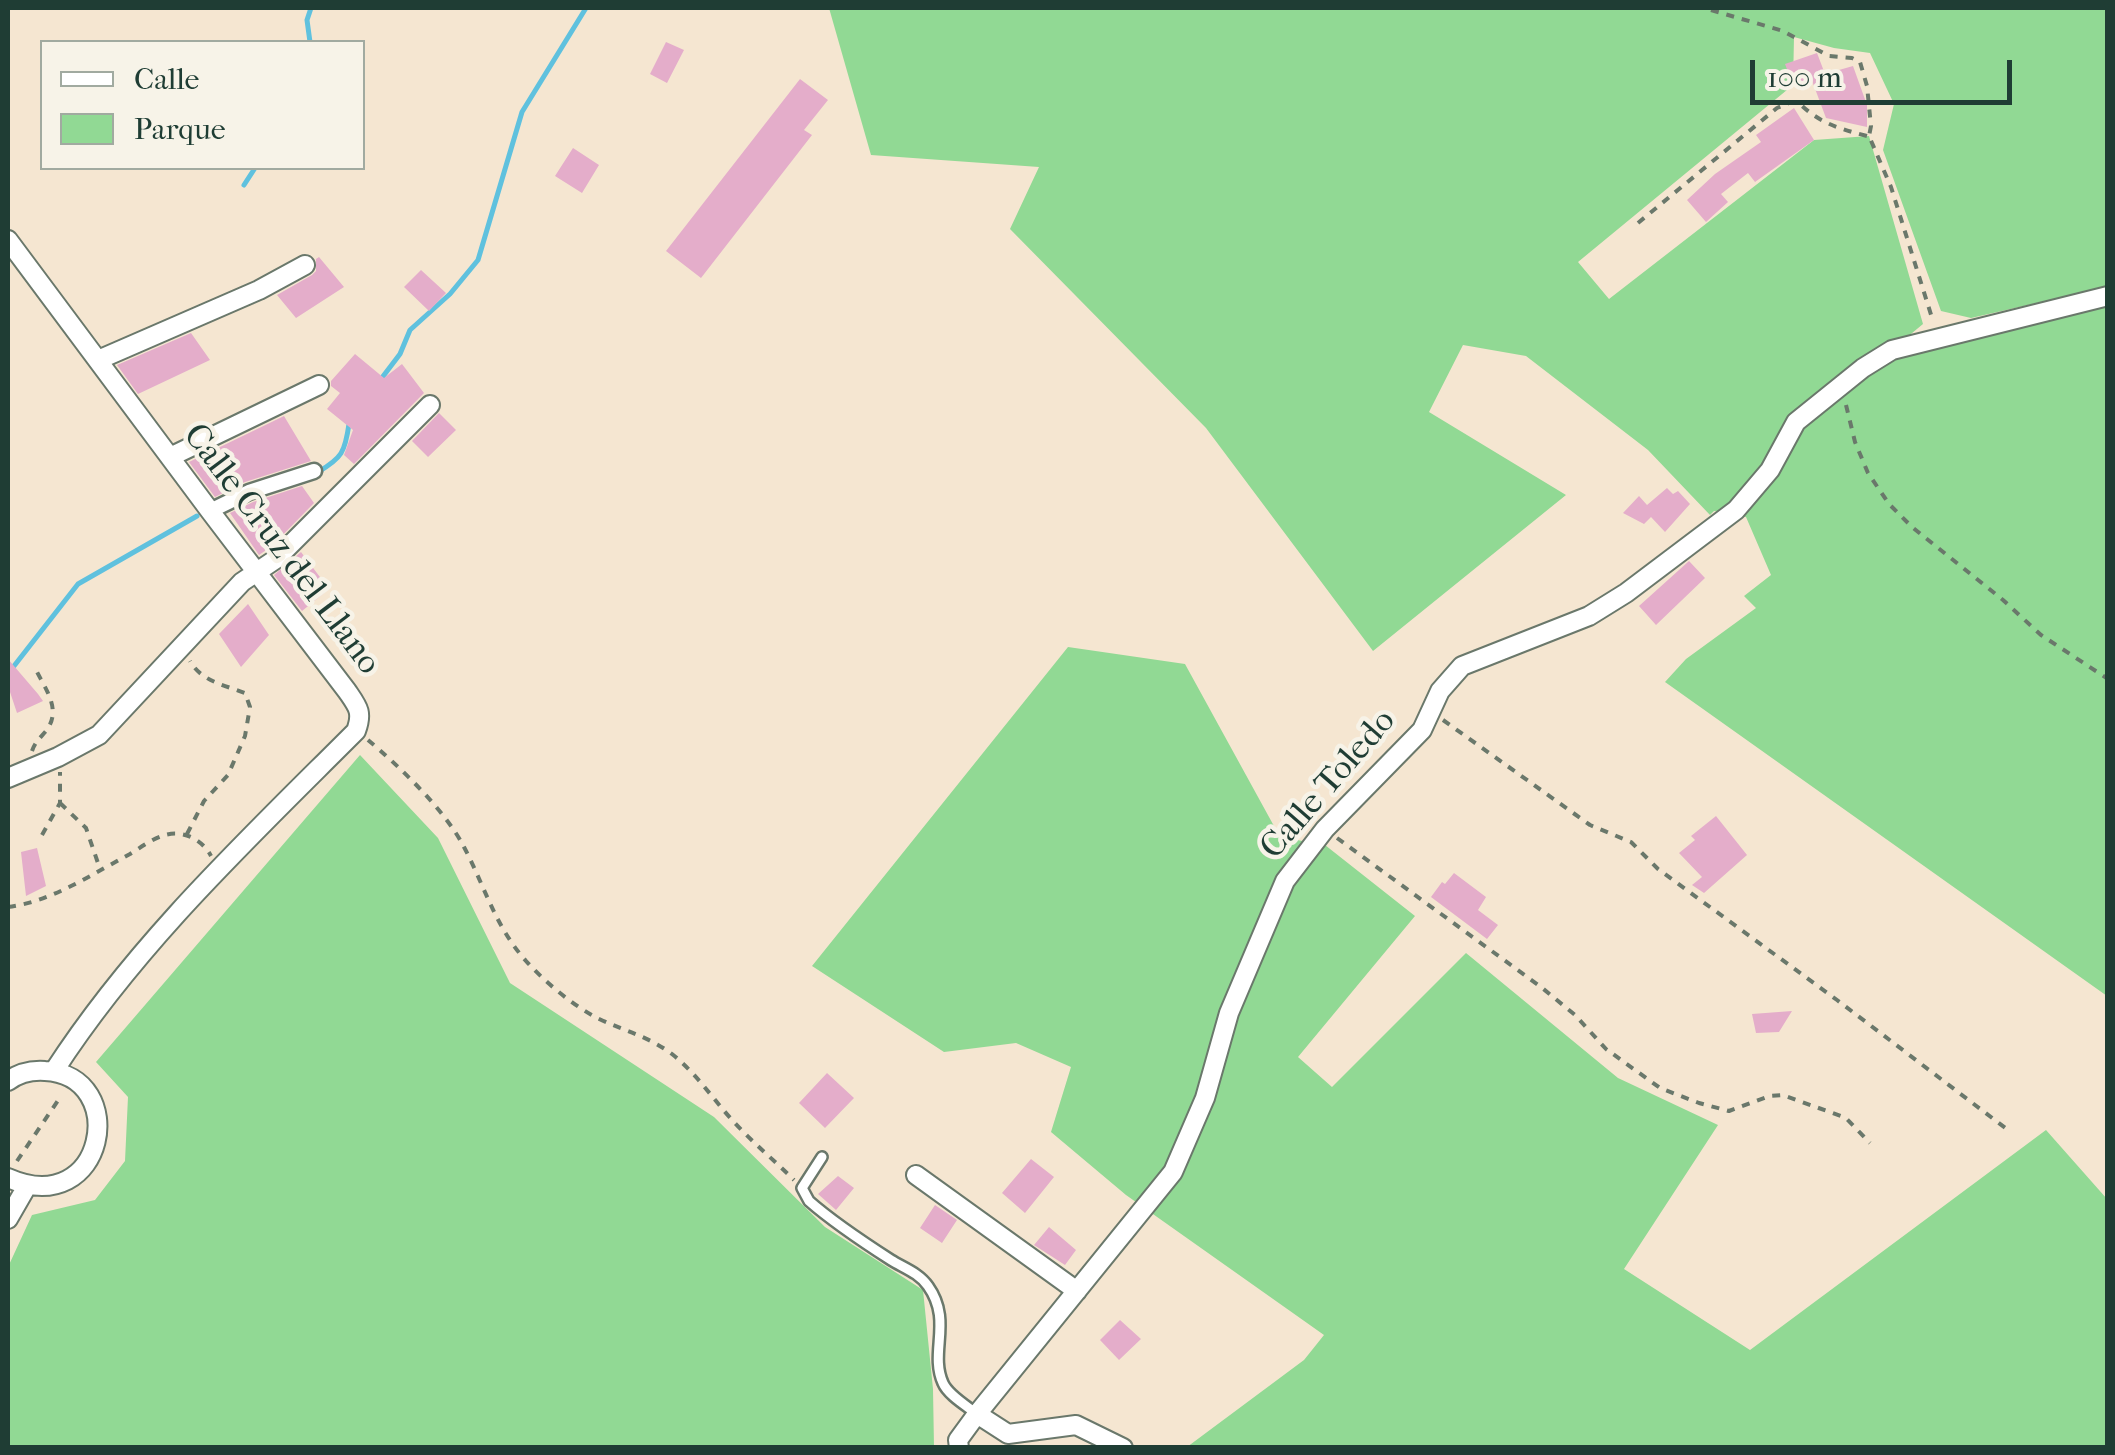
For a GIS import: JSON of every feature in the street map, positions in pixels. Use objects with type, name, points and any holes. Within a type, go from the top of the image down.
[{"type":"street","name":"Calle Cruz del Llano","points":[[8,240],[356,705],[361,718],[356,731],[218,868],[79,1032],[54,1072]]},
{"type":"street","points":[[98,360],[259,290],[305,265]]},
{"type":"street","name":"Calle Toledo","points":[[959,1448],[958,1440],[977,1414],[1173,1172],[1205,1098],[1229,1013],[1285,881],[1325,829],[1422,730],[1440,691],[1462,666],[1589,616],[1626,593],[1736,510],[1770,470],[1796,422],[1892,350],[2108,296]]},
{"type":"street","points":[[170,457],[319,385]]},
{"type":"street","points":[[8,778],[58,758],[98,735],[242,582],[276,559],[430,405]]},
{"type":"street","points":[[210,511],[249,492],[314,471]]},
{"type":"street","points":[[8,1081],[32,1070],[54,1072],[74,1080],[90,1098],[98,1120],[98,1142],[88,1164],[68,1180],[50,1187],[27,1186],[8,1178]]},
{"type":"street","points":[[916,1175],[1077,1291]]},
{"type":"street","points":[[8,1220],[27,1186]]},
{"type":"street","points":[[977,1414],[1008,1434],[1076,1425],[1122,1448]]},
{"type":"lane","points":[[822,1157],[802,1188],[809,1202],[926,1282],[936,1299],[942,1323],[939,1362],[944,1386],[977,1414]]},
{"type":"path","points":[[1711,10],[1783,31],[1828,56],[1860,62],[1867,86],[1869,136],[1891,188],[1939,338]]},
{"type":"path","points":[[1638,223],[1788,103],[1799,104],[1814,118],[1835,128],[1869,136]]},
{"type":"path","points":[[1842,386],[1855,442],[1868,473],[1890,504],[2041,635],[2108,679]]},
{"type":"path","points":[[184,644],[191,667],[204,678],[245,693],[250,707],[245,736],[228,776],[204,801],[187,834]]},
{"type":"path","points":[[27,770],[34,744],[54,716],[52,700],[36,670]]},
{"type":"path","points":[[1431,710],[1590,825],[1631,842],[1658,869],[2008,1130]]},
{"type":"path","points":[[356,731],[397,766],[449,823],[464,847],[499,926],[524,960],[596,1017],[648,1038],[671,1054],[696,1075],[734,1122],[802,1188]]},
{"type":"path","points":[[42,835],[60,802],[58,758]]},
{"type":"path","points":[[60,802],[86,828],[100,870]]},
{"type":"path","points":[[1325,829],[1542,987],[1606,1050],[1660,1088],[1729,1112],[1783,1095],[1846,1118],[1870,1143]]},
{"type":"path","points":[[8,907],[24,905],[67,887],[165,835],[187,834],[206,847],[218,868]]},
{"type":"path","points":[[8,1178],[60,1099]]},
{"type":"green space","points":[[829,8],[2107,8],[2107,287],[1971,318],[1941,311],[1883,150],[1894,104],[1870,53],[1794,37],[1793,85],[1578,262],[1609,299],[1814,140],[1869,136],[1923,324],[1894,348],[2107,296],[2107,996],[1665,682],[1686,659],[1756,608],[1744,596],[1771,575],[1746,517],[1714,511],[1710,515],[1648,450],[1526,356],[1463,345],[1429,412],[1566,495],[1373,651],[1206,428],[1010,229],[1039,167],[871,155]]},
{"type":"green space","points":[[1068,647],[1185,664],[1280,837],[1325,845],[1415,916],[1298,1057],[1332,1087],[1466,953],[1618,1078],[1718,1125],[1624,1269],[1750,1350],[2046,1130],[2107,1199],[2107,1447],[1187,1447],[1304,1360],[1324,1335],[1126,1195],[1051,1132],[1071,1067],[1016,1043],[944,1052],[812,966]]},
{"type":"green space","points":[[360,755],[438,838],[510,983],[714,1117],[825,1227],[923,1290],[933,1389],[934,1447],[8,1447],[8,1267],[32,1215],[95,1200],[125,1161],[128,1097],[96,1062]]},
{"type":"building","points":[[666,42],[684,50],[667,83],[650,74]]},
{"type":"building","points":[[1817,53],[1825,74],[1853,66],[1867,105],[1867,127],[1826,118],[1811,78],[1793,85],[1785,64]]},
{"type":"building","points":[[800,79],[828,100],[804,130],[812,135],[701,278],[666,251]]},
{"type":"building","points":[[1794,108],[1814,140],[1755,182],[1748,173],[1721,194],[1728,202],[1706,222],[1687,200],[1715,174],[1761,142],[1756,135]]},
{"type":"building","points":[[573,148],[599,165],[582,193],[555,176]]},
{"type":"building","points":[[319,257],[344,287],[296,318],[277,295],[312,275]]},
{"type":"building","points":[[421,270],[446,293],[429,311],[404,287]]},
{"type":"building","points":[[191,333],[210,360],[138,394],[117,365]]},
{"type":"building","points":[[355,354],[384,378],[402,364],[424,393],[354,464],[344,455],[353,430],[327,409],[340,393],[331,381]]},
{"type":"building","points":[[439,413],[456,430],[428,457],[412,441]]},
{"type":"building","points":[[284,416],[311,461],[245,482],[215,497],[189,462]]},
{"type":"building","points":[[302,486],[314,503],[259,555],[230,513]]},
{"type":"building","points":[[1667,488],[1673,494],[1678,491],[1690,504],[1665,532],[1651,517],[1644,524],[1623,513],[1639,496],[1647,505]]},
{"type":"building","points":[[301,552],[329,589],[302,611],[274,575]]},
{"type":"building","points":[[1689,561],[1705,578],[1656,625],[1639,606]]},
{"type":"building","points":[[248,604],[269,635],[241,667],[219,634]]},
{"type":"building","points":[[8,659],[43,701],[17,713],[8,686]]},
{"type":"building","points":[[1716,816],[1747,855],[1704,893],[1692,885],[1702,877],[1679,853],[1695,840],[1691,836]]},
{"type":"building","points":[[37,848],[46,886],[26,896],[21,852]]},
{"type":"building","points":[[1454,873],[1486,897],[1478,910],[1498,925],[1487,939],[1431,897]]},
{"type":"building","points":[[1792,1011],[1779,1032],[1756,1033],[1752,1014]]},
{"type":"building","points":[[827,1073],[854,1098],[825,1128],[799,1103]]},
{"type":"building","points":[[1031,1159],[1054,1177],[1025,1213],[1002,1193]]},
{"type":"building","points":[[838,1176],[854,1188],[836,1210],[818,1194]]},
{"type":"building","points":[[935,1205],[957,1220],[942,1243],[920,1228]]},
{"type":"building","points":[[1049,1227],[1076,1250],[1065,1265],[1034,1245]]},
{"type":"building","points":[[1120,1320],[1141,1339],[1119,1360],[1100,1340]]},
{"type":"waterway","points":[[310,40],[307,20],[311,8]]},
{"type":"waterway","points":[[381,379],[400,354],[410,330],[450,294],[478,260],[522,112],[586,8]]},
{"type":"waterway","points":[[244,185],[254,170]]},
{"type":"waterway","points":[[318,472],[341,453],[349,424]]},
{"type":"waterway","points":[[14,666],[78,584],[197,516]]}]
